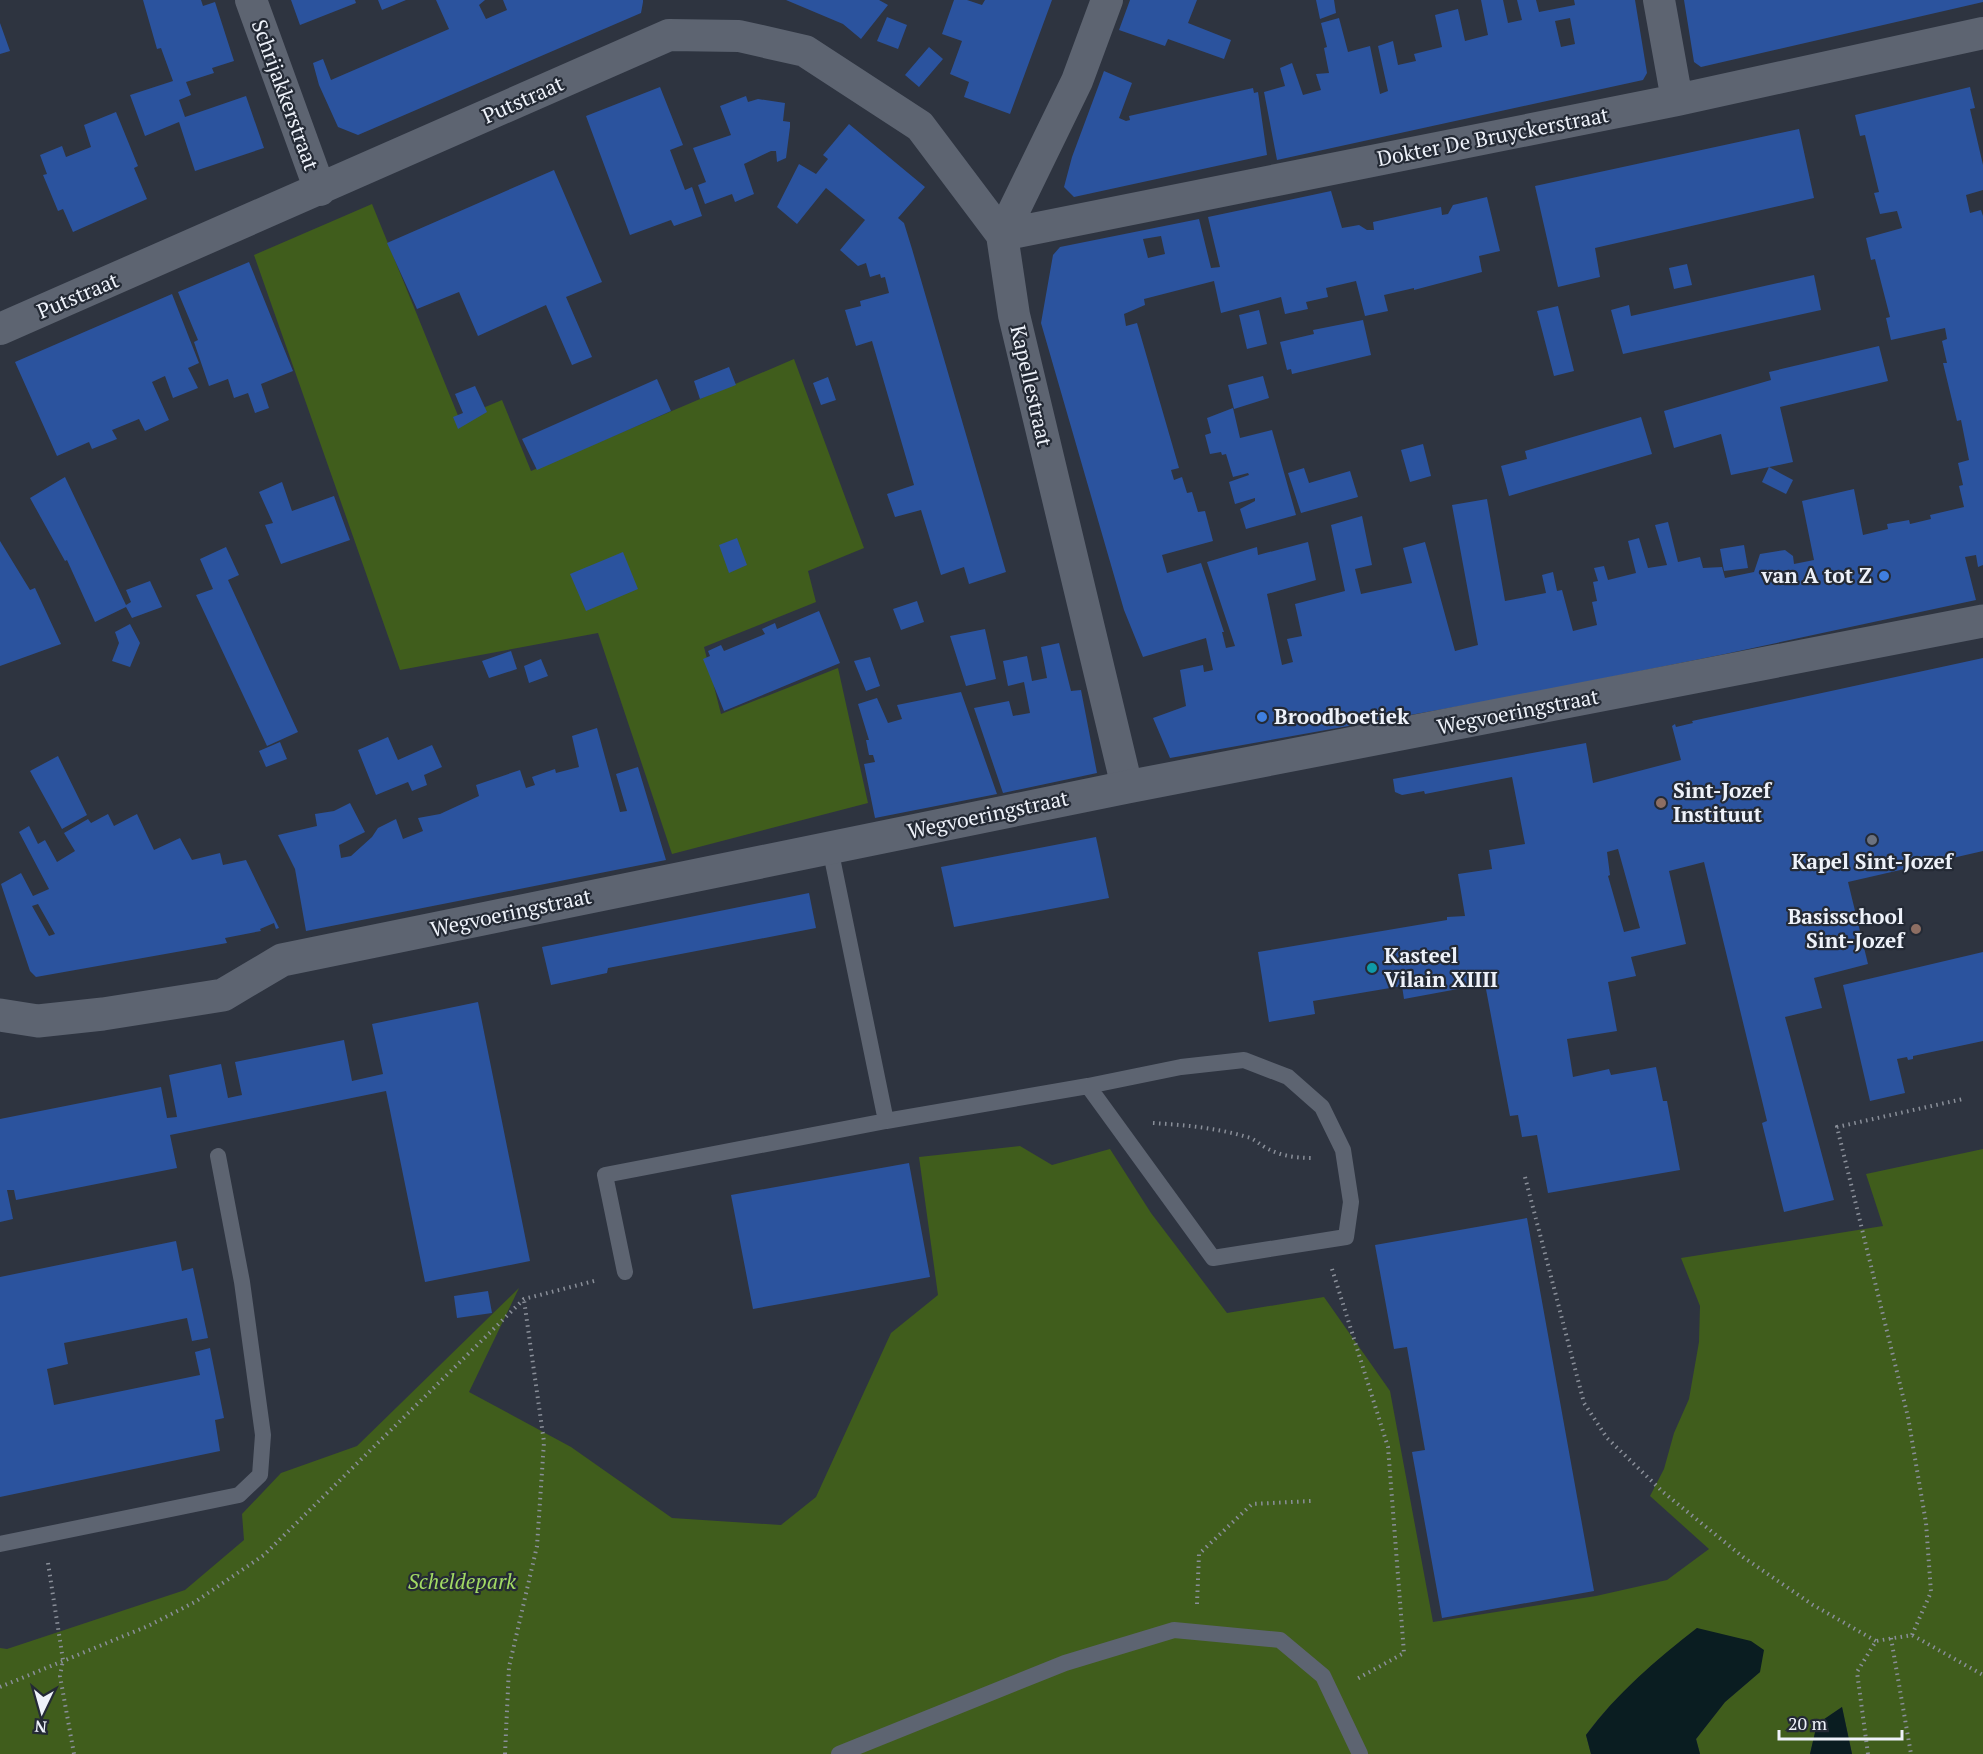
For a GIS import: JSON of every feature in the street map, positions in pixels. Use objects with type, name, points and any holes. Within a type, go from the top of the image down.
[{"type":"street","name":"Schrijakkerstraat","points":[[250,0],[320,190]]},
{"type":"street","points":[[1002,235],[1077,81],[1107,0]]},
{"type":"street","points":[[1659,0],[1677,100]]},
{"type":"street","name":"Dokter De Bruyckerstraat","points":[[1002,235],[1677,100],[1983,33]]},
{"type":"street","name":"Putstraat","points":[[0,329],[669,35],[739,36],[805,51],[920,126],[1002,235]]},
{"type":"street","name":"Kapellestraat","points":[[1002,235],[1014,315],[1126,787]]},
{"type":"street","name":"Wegvoeringstraat","points":[[0,1015],[38,1021],[103,1014],[223,995],[282,960],[1126,787],[1983,621]]},
{"type":"lane","points":[[830,848],[886,1121]]},
{"type":"lane","points":[[625,1272],[605,1175],[1181,1067],[1244,1060],[1288,1077],[1322,1107],[1344,1159],[1351,1202],[1346,1237],[1213,1258],[1088,1086]]},
{"type":"lane","points":[[0,1544],[239,1495],[260,1476],[263,1435],[242,1282],[218,1156]]},
{"type":"lane","points":[[839,1754],[1065,1663],[1174,1630],[1280,1640],[1323,1676],[1360,1754]]},
{"type":"path","points":[[1912,1635],[1931,1592],[1926,1523],[1908,1417],[1837,1126],[1963,1099]]},
{"type":"path","points":[[1114,1121],[1186,1125],[1228,1132],[1251,1137],[1265,1148],[1289,1158],[1344,1159]]},
{"type":"path","points":[[1526,1177],[1584,1403],[1607,1438],[1663,1492],[1743,1557],[1813,1605],[1876,1641],[1912,1635],[1983,1675]]},
{"type":"path","points":[[1323,1240],[1388,1447],[1404,1653],[1331,1693]]},
{"type":"path","points":[[1,1686],[148,1626],[195,1602],[264,1555],[524,1299],[625,1272]]},
{"type":"path","points":[[505,1754],[509,1667],[537,1546],[544,1442],[524,1299]]},
{"type":"path","points":[[1196,1632],[1199,1554],[1252,1504],[1311,1501]]},
{"type":"path","points":[[44,1535],[63,1660],[60,1676],[74,1754]]},
{"type":"path","points":[[1891,1638],[1911,1754]]},
{"type":"path","points":[[1868,1754],[1857,1672],[1876,1641]]},
{"type":"green space","points":[[372,204],[459,418],[502,400],[531,471],[794,359],[864,548],[808,571],[816,602],[704,647],[721,714],[838,668],[868,803],[672,854],[598,633],[400,670],[254,255]]},
{"type":"green space","name":"Scheldepark","points":[[1020,1146],[1052,1165],[1110,1149],[1151,1213],[1227,1313],[1324,1297],[1390,1391],[1433,1622],[1596,1596],[1667,1580],[1709,1549],[1650,1496],[1664,1469],[1674,1433],[1689,1399],[1699,1342],[1700,1306],[1681,1258],[1883,1226],[1866,1174],[1983,1149],[1983,1754],[1852,1754],[1842,1707],[1817,1724],[1810,1754],[1700,1754],[1696,1739],[1725,1702],[1760,1672],[1697,1628],[1638,1678],[1598,1720],[1586,1735],[1591,1754],[0,1754],[0,1648],[7,1649],[185,1590],[244,1540],[242,1514],[281,1473],[357,1446],[519,1288],[469,1392],[571,1447],[672,1518],[781,1525],[816,1497],[891,1333],[938,1295],[919,1157]]},
{"type":"shaded area","points":[[1697,1628],[1751,1641],[1764,1650],[1760,1672],[1725,1702],[1696,1739],[1700,1754],[1591,1754],[1586,1735],[1598,1720],[1638,1678]]},
{"type":"shaded area","points":[[1842,1707],[1852,1754],[1810,1754],[1817,1724]]},
{"type":"building","points":[[143,0],[201,0],[203,6],[215,2],[234,61],[212,68],[214,73],[186,82],[191,95],[179,100],[185,117],[246,96],[264,148],[195,171],[179,122],[145,136],[130,95],[173,81],[161,48],[157,49]]},
{"type":"building","points":[[291,0],[355,0],[356,3],[300,25]]},
{"type":"building","points":[[378,0],[406,0],[382,10]]},
{"type":"building","points":[[436,0],[485,0],[479,5],[486,19],[507,10],[503,0],[643,0],[643,2],[641,13],[358,135],[338,127],[319,85],[313,63],[323,59],[331,80],[449,29]]},
{"type":"building","points":[[786,0],[879,0],[888,5],[861,39],[843,24]]},
{"type":"building","points":[[954,0],[967,0],[982,5],[985,0],[1052,0],[1010,114],[964,97],[969,82],[950,74],[962,41],[942,34]]},
{"type":"building","points":[[1130,0],[1197,0],[1188,23],[1231,40],[1224,59],[1168,39],[1165,46],[1119,30]]},
{"type":"building","points":[[1316,0],[1334,0],[1336,13],[1320,19]]},
{"type":"building","points":[[1481,0],[1503,0],[1508,23],[1522,20],[1517,0],[1536,0],[1539,12],[1575,5],[1574,0],[1635,0],[1647,73],[1643,80],[1277,160],[1264,92],[1285,86],[1280,68],[1292,63],[1303,95],[1321,90],[1316,74],[1329,73],[1324,48],[1327,47],[1321,23],[1339,18],[1348,52],[1370,46],[1380,94],[1388,91],[1378,46],[1393,41],[1398,65],[1416,61],[1414,54],[1442,47],[1435,15],[1458,9],[1465,41],[1488,35]],"holes":[[[1570,18],[1575,44],[1561,47],[1555,21]]]},
{"type":"building","points":[[1684,0],[1983,0],[1983,2],[1701,67],[1694,62]]},
{"type":"building","points":[[887,17],[907,25],[898,49],[877,41]]},
{"type":"building","points":[[0,23],[10,51],[0,54]]},
{"type":"building","points":[[929,47],[943,59],[919,87],[905,75]]},
{"type":"building","points":[[1104,71],[1132,83],[1119,118],[1126,121],[1130,120],[1129,116],[1253,88],[1254,93],[1258,92],[1267,155],[1074,197],[1064,187],[1072,157]]},
{"type":"building","points":[[660,87],[683,145],[670,150],[685,190],[692,187],[702,216],[674,226],[671,220],[630,235],[586,116]]},
{"type":"building","points":[[1970,87],[1975,108],[1970,109],[1983,165],[1983,190],[1966,195],[1970,213],[1981,210],[1983,216],[1983,565],[1978,567],[1976,555],[1965,557],[1976,600],[1522,695],[1170,758],[1153,718],[1186,706],[1180,670],[1203,665],[1204,672],[1213,670],[1206,638],[1143,657],[1124,610],[1041,323],[1053,255],[1060,247],[1199,219],[1211,268],[1220,267],[1208,217],[1331,191],[1342,228],[1359,225],[1367,230],[1374,230],[1373,222],[1441,207],[1442,215],[1448,214],[1453,205],[1487,197],[1500,251],[1479,256],[1482,272],[1414,290],[1414,288],[1384,295],[1388,311],[1365,316],[1356,281],[1326,288],[1328,297],[1306,302],[1308,309],[1285,314],[1281,297],[1221,313],[1214,281],[1144,299],[1145,305],[1124,314],[1126,326],[1137,323],[1179,468],[1171,470],[1174,480],[1182,477],[1187,493],[1192,492],[1198,512],[1205,511],[1213,541],[1162,555],[1167,573],[1201,563],[1224,632],[1222,632],[1226,648],[1235,646],[1207,562],[1257,547],[1258,555],[1308,542],[1316,580],[1267,594],[1282,665],[1293,662],[1287,639],[1302,636],[1295,604],[1345,591],[1331,525],[1362,516],[1372,565],[1355,569],[1361,594],[1412,583],[1403,548],[1425,542],[1455,651],[1478,645],[1452,505],[1487,499],[1505,601],[1546,593],[1542,575],[1553,572],[1557,591],[1562,590],[1573,631],[1597,625],[1592,602],[1597,601],[1593,582],[1598,581],[1594,568],[1604,566],[1608,580],[1636,573],[1628,541],[1639,538],[1648,568],[1667,565],[1655,525],[1668,522],[1678,562],[1700,557],[1703,568],[1722,567],[1725,578],[1754,572],[1760,554],[1785,550],[1793,556],[1794,564],[1814,560],[1802,501],[1854,489],[1863,535],[1888,529],[1887,524],[1909,520],[1910,524],[1931,519],[1930,515],[1964,507],[1959,486],[1963,485],[1958,463],[1969,460],[1961,420],[1957,421],[1943,363],[1947,363],[1942,341],[1947,339],[1945,328],[1891,340],[1886,318],[1890,317],[1875,259],[1871,260],[1866,238],[1902,228],[1897,211],[1880,214],[1874,193],[1879,192],[1865,135],[1860,136],[1855,115]],"holes":[[[1161,236],[1165,254],[1148,258],[1143,239]]]},
{"type":"building","points":[[746,96],[748,102],[758,99],[785,103],[783,121],[790,122],[786,158],[777,162],[776,151],[771,151],[744,164],[754,194],[735,202],[732,194],[705,204],[698,185],[706,182],[693,148],[731,135],[720,106]]},
{"type":"building","points":[[116,112],[138,166],[134,168],[147,199],[73,232],[63,209],[58,211],[43,175],[47,174],[40,155],[62,146],[66,157],[91,147],[84,125]]},
{"type":"building","points":[[849,124],[925,187],[898,218],[904,223],[912,249],[1006,572],[969,584],[964,567],[941,575],[921,510],[895,517],[887,494],[914,485],[872,341],[856,346],[845,310],[861,306],[860,301],[889,293],[885,277],[881,278],[880,274],[870,277],[866,263],[858,266],[840,250],[865,220],[826,188],[797,224],[777,207],[799,164],[816,174],[828,159],[823,155]]},
{"type":"building","points":[[1799,129],[1814,198],[1595,248],[1600,277],[1558,287],[1535,186]]},
{"type":"building","points":[[554,170],[602,282],[566,297],[592,357],[572,365],[546,305],[478,336],[459,292],[417,309],[387,243]]},
{"type":"building","points":[[249,262],[293,371],[261,384],[269,408],[255,413],[248,393],[234,398],[228,379],[209,386],[194,342],[198,340],[178,292]]},
{"type":"building","points":[[1687,264],[1692,285],[1674,289],[1669,268]]},
{"type":"building","points":[[1814,275],[1821,310],[1623,354],[1611,310],[1629,305],[1631,316]]},
{"type":"building","points":[[172,294],[199,363],[188,368],[198,388],[173,398],[165,376],[152,382],[169,420],[145,431],[139,419],[112,430],[117,439],[92,449],[89,442],[57,456],[15,362]]},
{"type":"building","points":[[1558,306],[1574,371],[1554,376],[1537,311]]},
{"type":"building","points":[[1259,310],[1267,344],[1247,349],[1239,315]]},
{"type":"building","points":[[1363,320],[1371,355],[1292,374],[1291,369],[1287,370],[1280,342],[1314,334],[1313,330]]},
{"type":"building","points":[[1879,346],[1888,381],[1780,407],[1793,462],[1731,475],[1721,434],[1674,448],[1664,411],[1771,380],[1769,372]]},
{"type":"building","points":[[729,367],[736,385],[700,399],[694,381]]},
{"type":"building","points":[[1263,376],[1269,398],[1234,409],[1228,385]]},
{"type":"building","points":[[828,377],[836,400],[821,405],[813,383]]},
{"type":"building","points":[[657,379],[671,411],[537,470],[522,439]]},
{"type":"building","points":[[475,386],[487,412],[458,429],[453,417],[463,413],[455,394]]},
{"type":"building","points":[[1233,408],[1240,438],[1272,430],[1296,515],[1246,529],[1240,509],[1255,501],[1255,498],[1235,504],[1229,482],[1249,475],[1248,473],[1233,477],[1226,454],[1222,455],[1221,452],[1210,454],[1205,435],[1211,433],[1207,418]]},
{"type":"building","points":[[1641,417],[1652,454],[1509,496],[1501,466],[1527,459],[1525,451]]},
{"type":"building","points":[[1423,444],[1431,476],[1410,482],[1401,450]]},
{"type":"building","points":[[1769,467],[1793,480],[1786,494],[1762,482]]},
{"type":"building","points":[[1304,468],[1309,483],[1350,471],[1358,497],[1301,513],[1288,473]]},
{"type":"building","points":[[65,477],[126,605],[131,602],[126,590],[150,581],[162,607],[132,618],[126,607],[95,622],[67,560],[65,561],[30,498]]},
{"type":"building","points":[[282,482],[292,511],[334,496],[350,540],[281,564],[265,525],[273,523],[259,492]]},
{"type":"building","points":[[737,538],[747,565],[729,573],[719,545]]},
{"type":"building","points":[[0,541],[30,590],[35,588],[61,644],[0,666]]},
{"type":"building","points":[[1744,545],[1748,568],[1724,571],[1720,549]]},
{"type":"building","points":[[226,547],[239,575],[228,580],[298,732],[267,746],[196,595],[213,589],[200,559]]},
{"type":"building","points":[[623,552],[638,589],[586,611],[570,574]]},
{"type":"building","points":[[917,601],[924,622],[901,630],[893,609]]},
{"type":"building","points":[[819,611],[840,663],[724,711],[703,659],[710,656],[708,651],[721,645],[724,651],[765,634],[762,629],[775,623],[777,629]]},
{"type":"building","points":[[130,624],[140,643],[130,667],[112,661],[119,643],[115,632]]},
{"type":"building","points":[[985,629],[996,679],[966,686],[950,636]]},
{"type":"building","points":[[1059,643],[1071,691],[1081,690],[1097,773],[1003,793],[974,708],[1009,701],[1013,716],[1030,713],[1024,682],[1008,686],[1003,661],[1027,656],[1032,681],[1047,678],[1041,647]]},
{"type":"building","points":[[511,651],[517,669],[489,678],[482,661]]},
{"type":"building","points":[[870,657],[880,686],[866,691],[854,661]]},
{"type":"building","points":[[1983,658],[1983,851],[1848,882],[1868,964],[1814,978],[1822,1008],[1785,1017],[1834,1200],[1784,1212],[1762,1123],[1767,1121],[1704,862],[1669,871],[1686,944],[1631,957],[1636,976],[1608,982],[1617,1031],[1567,1039],[1573,1077],[1609,1069],[1611,1075],[1656,1067],[1663,1101],[1667,1101],[1680,1170],[1548,1193],[1537,1135],[1522,1137],[1518,1115],[1510,1116],[1485,984],[1404,999],[1402,986],[1313,1001],[1315,1014],[1269,1022],[1258,952],[1447,920],[1447,917],[1465,916],[1458,874],[1492,869],[1489,850],[1525,844],[1512,777],[1425,794],[1424,791],[1402,795],[1395,792],[1393,779],[1586,743],[1593,783],[1681,760],[1672,726],[1693,723],[1692,721]],"holes":[[[1618,849],[1640,928],[1624,932],[1608,876],[1610,875],[1607,852]]]},
{"type":"building","points":[[541,659],[548,676],[529,683],[524,666]]},
{"type":"building","points":[[961,692],[997,794],[875,818],[864,764],[875,762],[873,755],[869,755],[866,740],[869,740],[858,704],[877,698],[888,723],[902,719],[897,705]]},
{"type":"building","points":[[597,728],[620,812],[627,811],[616,774],[638,767],[666,860],[306,931],[295,869],[278,835],[317,826],[315,814],[334,811],[350,803],[365,832],[339,845],[341,858],[351,856],[372,837],[378,828],[396,819],[403,839],[423,831],[418,818],[440,814],[479,796],[476,785],[520,770],[526,788],[535,785],[532,777],[555,769],[556,773],[579,767],[572,736]]},
{"type":"building","points":[[388,737],[398,760],[432,745],[442,767],[424,775],[427,785],[412,791],[408,782],[376,795],[358,750]]},
{"type":"building","points":[[280,742],[287,759],[266,767],[259,751]]},
{"type":"building","points":[[58,756],[87,815],[62,829],[30,771]]},
{"type":"building","points":[[108,814],[114,826],[137,814],[154,850],[180,838],[192,860],[220,853],[223,865],[246,860],[279,928],[276,929],[274,923],[260,929],[261,931],[225,938],[227,943],[36,977],[30,971],[1,884],[21,873],[33,896],[49,889],[19,832],[29,826],[38,844],[45,840],[57,862],[75,851],[64,833],[88,819],[91,823]],"holes":[[[38,904],[55,934],[49,936],[32,906]]]},
{"type":"building","points":[[1096,837],[1109,898],[954,927],[941,867]]},
{"type":"building","points":[[809,893],[816,928],[608,968],[607,973],[551,985],[542,947]]},
{"type":"building","points":[[1983,952],[1983,1041],[1913,1056],[1913,1059],[1908,1060],[1907,1057],[1897,1059],[1905,1093],[1870,1101],[1843,985]]},
{"type":"building","points":[[478,1002],[530,1261],[425,1282],[386,1091],[170,1135],[177,1168],[16,1200],[14,1190],[7,1190],[13,1219],[0,1222],[0,1119],[161,1087],[167,1118],[177,1117],[169,1075],[221,1064],[228,1098],[242,1095],[235,1062],[344,1040],[352,1081],[383,1074],[372,1024]]},
{"type":"building","points":[[909,1163],[930,1277],[753,1309],[731,1195]]},
{"type":"building","points":[[1527,1218],[1594,1591],[1442,1618],[1412,1452],[1425,1450],[1407,1347],[1394,1349],[1375,1245]]},
{"type":"building","points":[[176,1241],[182,1271],[193,1268],[208,1338],[192,1341],[187,1318],[64,1343],[68,1364],[47,1369],[54,1405],[200,1375],[195,1352],[210,1348],[224,1418],[215,1420],[220,1451],[0,1497],[0,1277]]},
{"type":"building","points":[[488,1291],[492,1313],[457,1318],[454,1296]]},
{"type":"place","name":"van A tot Z","points":[[1884,576]]},
{"type":"place","name":"Broodboetiek","points":[[1262,717]]},
{"type":"place","name":"Sint-Jozef Instituut","points":[[1661,803]]},
{"type":"place","name":"Kapel Sint-Jozef","points":[[1872,840]]},
{"type":"place","name":"Basisschool Sint-Jozef","points":[[1916,929]]},
{"type":"place","name":"Kasteel Vilain XIIII","points":[[1372,968]]}]
